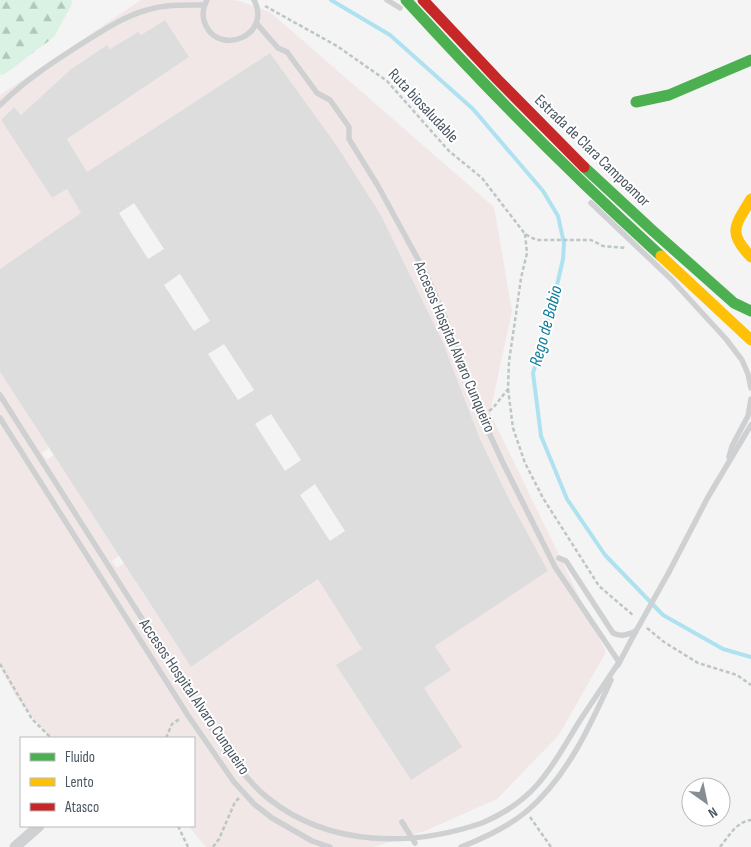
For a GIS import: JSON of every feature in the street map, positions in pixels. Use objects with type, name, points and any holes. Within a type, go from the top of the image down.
[{"type":"main road","name":"Estrada de Clara Campoamor","points":[[423,0],[543,127],[626,207],[734,303],[751,311]]},
{"type":"main road","name":"Estrada de Clara Campoamor","points":[[400,3],[498,112],[591,203],[625,223]]},
{"type":"main road","name":"Estrada de Clara Campoamor","points":[[400,3],[625,223],[721,310],[751,340]]},
{"type":"main road","points":[[636,102],[669,95],[751,60]]},
{"type":"main road","points":[[751,200],[736,228],[735,234],[739,246],[751,258]]},
{"type":"street","points":[[15,847],[38,827]]},
{"type":"lane","points":[[164,6],[167,0]]},
{"type":"lane","points":[[0,105],[49,65],[128,16],[164,6],[205,3],[204,21],[208,30],[224,40],[236,40],[244,38],[257,24],[259,13],[254,0]]},
{"type":"lane","points":[[387,0],[400,3]]},
{"type":"lane","name":"Accesos Hospital Alvaro Cunqueiro","points":[[257,24],[278,48],[287,52],[317,93],[330,100],[349,127],[349,139],[378,186],[430,282],[482,416],[555,566],[619,662]]},
{"type":"lane","points":[[591,203],[671,279],[726,339],[742,360],[751,388]]},
{"type":"lane","name":"Accesos Hospital Alvaro Cunqueiro","points":[[0,395],[198,707],[248,780],[269,799],[296,818],[318,829],[362,841],[390,844],[436,840],[471,829],[498,816],[519,802],[537,785],[558,757],[619,662],[727,463],[751,425]]},
{"type":"lane","name":"Accesos Hospital Alvaro Cunqueiro","points":[[727,463],[732,446],[748,416],[751,399]]},
{"type":"lane","name":"Accesos Hospital Alvaro Cunqueiro","points":[[0,418],[217,759],[254,804],[292,830],[312,841],[330,847]]},
{"type":"lane","points":[[559,558],[566,561],[612,633],[618,636],[636,632]]},
{"type":"lane","name":"Accesos Hospital Alvaro Cunqueiro","points":[[460,847],[503,828],[527,812],[543,797],[567,765],[588,729],[619,662]]},
{"type":"lane","points":[[402,822],[415,843]]},
{"type":"path","name":"Ruta biosaludable","points":[[263,4],[337,46],[387,81],[449,151],[482,178],[525,234]]},
{"type":"path","points":[[525,234],[536,240],[590,240],[603,246],[624,248],[634,244]]},
{"type":"path","points":[[525,234],[527,253],[521,278],[509,361],[508,389],[513,428],[543,498],[599,586],[635,617]]},
{"type":"path","points":[[482,416],[494,408],[508,389]]},
{"type":"path","points":[[642,624],[664,642],[698,663],[738,675],[751,685]]},
{"type":"path","points":[[0,664],[32,719],[50,737]]},
{"type":"path","points":[[213,847],[219,839],[236,802],[244,793]]},
{"type":"path","points":[[527,812],[551,847]]},
{"type":"path","points":[[720,847],[737,826],[751,820]]},
{"type":"path","points":[[178,827],[188,847]]},
{"type":"shaded area","points":[[141,0],[240,1],[270,12],[494,207],[512,311],[490,413],[606,652],[559,735],[497,799],[425,831],[373,847],[206,847],[189,827],[195,827],[195,737],[49,737],[17,698],[0,667],[0,372],[49,448],[42,453],[47,460],[54,455],[119,556],[112,561],[117,568],[124,563],[183,552],[136,583],[191,667],[309,586],[316,575],[362,649],[337,666],[411,780],[424,688],[451,670],[435,646],[548,571],[510,501],[480,439],[444,345],[381,215],[337,146],[270,53],[87,172],[67,139],[189,57],[165,20],[141,35],[138,32],[110,49],[107,45],[71,69],[21,115],[14,107],[1,120],[52,198],[67,189],[90,226],[0,269],[0,95]]},
{"type":"green space","points":[[0,0],[72,0],[71,6],[54,37],[5,74],[0,75]]},
{"type":"building","points":[[165,20],[189,57],[67,139],[87,172],[270,53],[337,146],[381,215],[444,345],[480,439],[510,501],[548,571],[435,646],[451,670],[424,688],[462,747],[411,780],[336,665],[362,649],[318,579],[191,667],[0,372],[0,269],[81,213],[67,189],[52,198],[1,120],[14,107],[21,115],[71,69],[107,45],[110,49],[138,32],[141,35]],"holes":[[[134,203],[164,249],[148,259],[119,213]],[[180,274],[210,321],[194,331],[164,285]],[[224,344],[254,390],[238,400],[208,354]],[[271,414],[301,460],[285,471],[255,424]],[[315,484],[345,531],[330,541],[300,495]]]},
{"type":"waterway","name":"Rego de Babio","points":[[331,0],[390,35],[473,109],[543,191],[558,216],[564,243],[563,259],[552,307],[533,373],[541,436],[567,499],[605,555],[663,615],[723,649],[751,657]]},
{"type":"traffic: fast","points":[[406,0],[531,131],[661,256]]},
{"type":"traffic: fast","points":[[636,102],[669,95],[751,60]]},
{"type":"traffic: fast","points":[[584,167],[734,303],[751,311]]},
{"type":"traffic: slow","points":[[751,199],[736,229],[739,241],[751,257]]},
{"type":"traffic: slow","points":[[661,256],[751,340]]},
{"type":"traffic: jam","points":[[423,0],[497,79],[584,167]]}]
